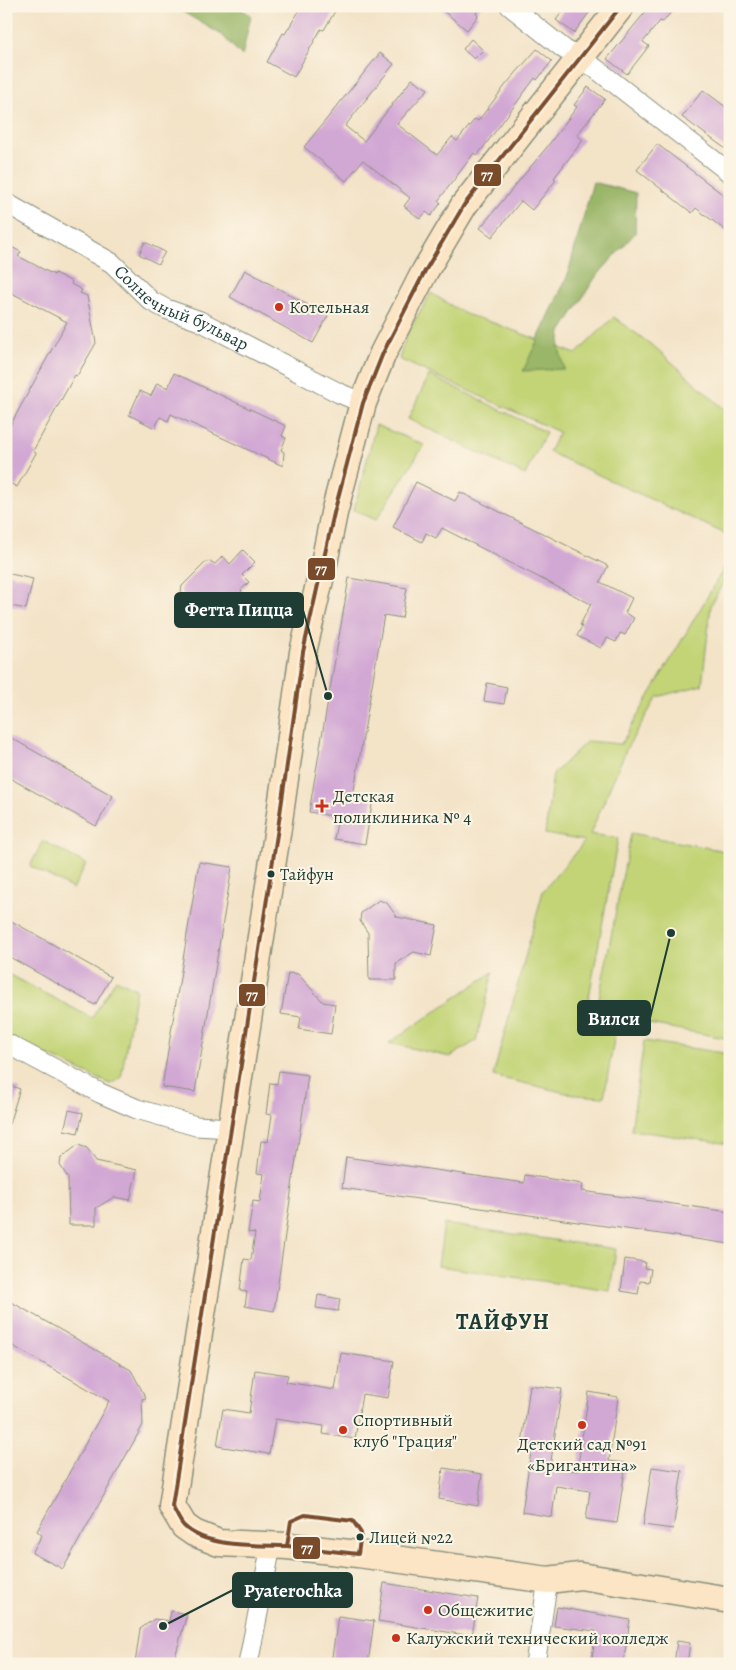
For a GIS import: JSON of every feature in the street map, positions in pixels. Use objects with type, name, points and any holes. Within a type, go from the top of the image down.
[{"type":"street","points":[[510,6],[564,49],[580,58],[730,173]]},
{"type":"street","points":[[621,6],[464,205],[425,271],[383,353],[363,403],[334,513],[303,652],[278,828],[172,1506],[184,1526],[194,1534],[218,1543],[287,1546],[548,1580],[580,1576],[730,1600]]},
{"type":"street","name":"Солнечный бульвар","points":[[6,203],[112,264],[151,301],[166,309],[200,321],[339,393],[363,403]]},
{"type":"street","points":[[6,1043],[100,1093],[137,1109],[196,1126],[231,1128]]},
{"type":"street","points":[[248,1664],[271,1546]]},
{"type":"street","points":[[535,1664],[548,1580]]},
{"type":"green space","points":[[173,6],[235,6],[251,15],[242,56],[222,35]]},
{"type":"green space","points":[[593,182],[636,193],[635,233],[595,278],[561,332],[559,347],[564,369],[523,371],[567,277]]},
{"type":"green space","points":[[431,293],[465,314],[576,354],[614,317],[657,349],[730,414],[730,536],[549,452],[559,432],[399,359],[407,333]]},
{"type":"green space","points":[[429,375],[546,432],[525,475],[408,419]]},
{"type":"green space","points":[[376,425],[424,445],[376,520],[354,510]]},
{"type":"green space","points":[[730,558],[730,570],[711,605],[702,685],[657,697],[627,748],[590,834],[618,838],[585,1019],[616,1028],[604,1097],[575,1095],[493,1076],[543,891],[585,841],[545,834],[553,774],[587,741],[621,744]]},
{"type":"green space","points":[[631,833],[730,852],[730,1039],[596,1014]]},
{"type":"green space","points":[[43,841],[86,864],[73,889],[30,866]]},
{"type":"green space","points":[[493,972],[476,1041],[450,1057],[389,1043]]},
{"type":"green space","points":[[6,973],[92,1018],[116,979],[136,989],[121,1078],[110,1084],[6,1036]]},
{"type":"green space","points":[[644,1041],[730,1054],[730,1144],[631,1130]]},
{"type":"green space","points":[[444,1224],[616,1249],[610,1291],[438,1266]]},
{"type":"building","points":[[302,6],[338,6],[324,30],[321,29],[294,77],[267,62],[283,33],[285,34]]},
{"type":"building","points":[[437,6],[481,6],[476,13],[478,16],[467,30]]},
{"type":"building","points":[[567,6],[594,6],[574,33],[556,20]]},
{"type":"building","points":[[642,6],[676,6],[663,22],[660,21],[643,42],[649,46],[627,74],[607,59],[647,10]]},
{"type":"building","points":[[471,39],[483,50],[474,59],[463,49]]},
{"type":"building","points":[[537,49],[552,61],[537,80],[535,78],[477,156],[474,153],[438,201],[441,203],[431,216],[426,212],[420,219],[404,206],[410,198],[363,160],[346,181],[304,147],[380,53],[394,64],[345,126],[364,141],[412,79],[428,89],[397,124],[437,155],[452,137],[457,141],[475,119],[478,121],[508,82]]},
{"type":"building","points":[[588,87],[605,99],[577,135],[583,140],[554,178],[556,180],[532,210],[521,201],[492,237],[480,228],[547,147],[577,107],[574,105]]},
{"type":"building","points":[[703,90],[730,110],[730,152],[682,117]]},
{"type":"building","points":[[657,144],[730,200],[730,234],[696,208],[692,213],[637,170]]},
{"type":"building","points":[[145,242],[165,252],[158,264],[139,254]]},
{"type":"building","points":[[6,244],[21,252],[18,256],[54,275],[55,273],[72,282],[71,284],[82,290],[80,293],[87,296],[96,343],[77,376],[75,375],[33,451],[36,453],[17,487],[6,481],[6,433],[67,322],[6,290]]},
{"type":"building","name":"Котельная","points":[[245,270],[328,316],[313,343],[230,297]]},
{"type":"building","points":[[174,373],[286,426],[282,436],[286,438],[281,450],[284,452],[283,466],[171,414],[168,421],[160,417],[155,428],[129,415],[140,391],[151,396],[157,383],[168,388]]},
{"type":"building","points":[[416,482],[455,501],[460,492],[608,566],[600,582],[632,598],[625,613],[634,618],[625,635],[620,633],[616,642],[607,638],[601,648],[577,636],[582,626],[580,625],[591,604],[442,528],[436,538],[426,533],[422,542],[393,527]]},
{"type":"building","points":[[243,550],[255,562],[242,575],[249,582],[241,590],[242,599],[219,622],[213,623],[185,597],[181,591],[182,586],[205,563],[210,561],[215,564],[223,556],[230,564]]},
{"type":"building","points":[[6,573],[33,579],[26,609],[6,605]]},
{"type":"building","points":[[349,578],[407,588],[402,618],[384,615],[353,796],[373,799],[365,844],[334,839],[338,817],[309,812]]},
{"type":"building","points":[[487,683],[507,687],[504,704],[484,701]]},
{"type":"building","points":[[6,735],[113,796],[96,826],[6,776]]},
{"type":"building","points":[[199,862],[232,867],[195,1092],[162,1087]]},
{"type":"building","points":[[379,900],[387,903],[397,917],[437,925],[431,956],[414,952],[396,963],[396,980],[369,980],[368,933],[360,921],[361,913]]},
{"type":"building","points":[[6,918],[111,977],[95,1005],[6,955]]},
{"type":"building","points":[[288,973],[298,974],[323,1002],[335,1004],[331,1034],[299,1029],[301,1017],[281,1014]]},
{"type":"building","points":[[279,1071],[308,1075],[274,1311],[245,1306],[247,1292],[240,1291],[244,1259],[251,1260],[255,1233],[248,1232],[253,1201],[260,1202],[264,1174],[257,1173],[261,1141],[268,1142],[272,1115],[266,1114],[270,1083],[277,1084]]},
{"type":"building","points":[[6,1084],[20,1089],[9,1124],[6,1124]]},
{"type":"building","points":[[69,1110],[83,1113],[78,1133],[64,1130]]},
{"type":"building","points":[[78,1145],[87,1148],[96,1161],[137,1170],[130,1200],[114,1197],[96,1208],[96,1225],[69,1225],[68,1178],[60,1165],[61,1158]]},
{"type":"building","points":[[346,1157],[524,1183],[525,1175],[583,1184],[582,1191],[730,1212],[730,1244],[342,1188]]},
{"type":"building","points":[[625,1259],[645,1262],[644,1268],[651,1269],[649,1282],[640,1281],[638,1294],[621,1291]]},
{"type":"building","points":[[318,1295],[340,1299],[338,1311],[316,1308]]},
{"type":"building","points":[[6,1299],[131,1370],[146,1398],[142,1399],[143,1425],[63,1569],[32,1553],[42,1535],[37,1531],[109,1401],[6,1342]]},
{"type":"building","points":[[341,1353],[394,1361],[388,1398],[362,1394],[355,1439],[323,1434],[324,1426],[275,1419],[269,1454],[217,1446],[223,1409],[249,1413],[255,1370],[288,1375],[286,1382],[335,1390]]},
{"type":"building","points":[[530,1385],[562,1389],[550,1467],[577,1471],[589,1392],[618,1397],[609,1461],[626,1463],[617,1523],[586,1519],[590,1491],[556,1486],[552,1517],[522,1512],[532,1445],[522,1444]]},
{"type":"building","points":[[652,1467],[682,1471],[673,1529],[643,1525]]},
{"type":"building","points":[[443,1468],[482,1474],[478,1506],[439,1499]]},
{"type":"building","name":"Общежитие","points":[[384,1583],[478,1598],[472,1636],[378,1621]]},
{"type":"building","points":[[557,1607],[630,1620],[623,1664],[591,1664],[596,1631],[554,1626]]},
{"type":"building","points":[[171,1611],[187,1614],[173,1664],[135,1664],[140,1629],[154,1619],[169,1621]]},
{"type":"building","points":[[338,1616],[374,1621],[368,1664],[331,1664]]},
{"type":"building","points":[[677,1641],[690,1643],[687,1664],[674,1664]]},
{"type":"transit line","name":"77","points":[[287,1546],[233,1544],[205,1538],[184,1526],[172,1506],[278,828],[303,652],[334,513],[363,403],[383,353],[425,271],[464,205],[621,6]]},
{"type":"transit line","name":"77","points":[[305,1515],[353,1521],[361,1533],[358,1554],[287,1546],[291,1521],[305,1515]]},
{"type":"place","name":"Котельная","points":[[279,307]]},
{"type":"place","name":"Фетта Пицца","points":[[328,696]]},
{"type":"place","name":"Детская поликлиника № 4","points":[[322,806]]},
{"type":"place","name":"Тайфун","points":[[271,874]]},
{"type":"place","name":"Вилси","points":[[671,933]]},
{"type":"place","name":"Детский сад №91 «Бригантина»","points":[[582,1425]]},
{"type":"place","name":"Спортивный клуб \"Грация\"","points":[[343,1430]]},
{"type":"place","name":"Лицей №22","points":[[360,1537]]},
{"type":"place","name":"Общежитие","points":[[428,1610]]},
{"type":"place","name":"Pyaterochka","points":[[163,1626]]},
{"type":"place","name":"Калужский технический колледж","points":[[396,1638]]},
{"type":"district","name":"ТАЙФУН","points":[[503,1321]]}]
